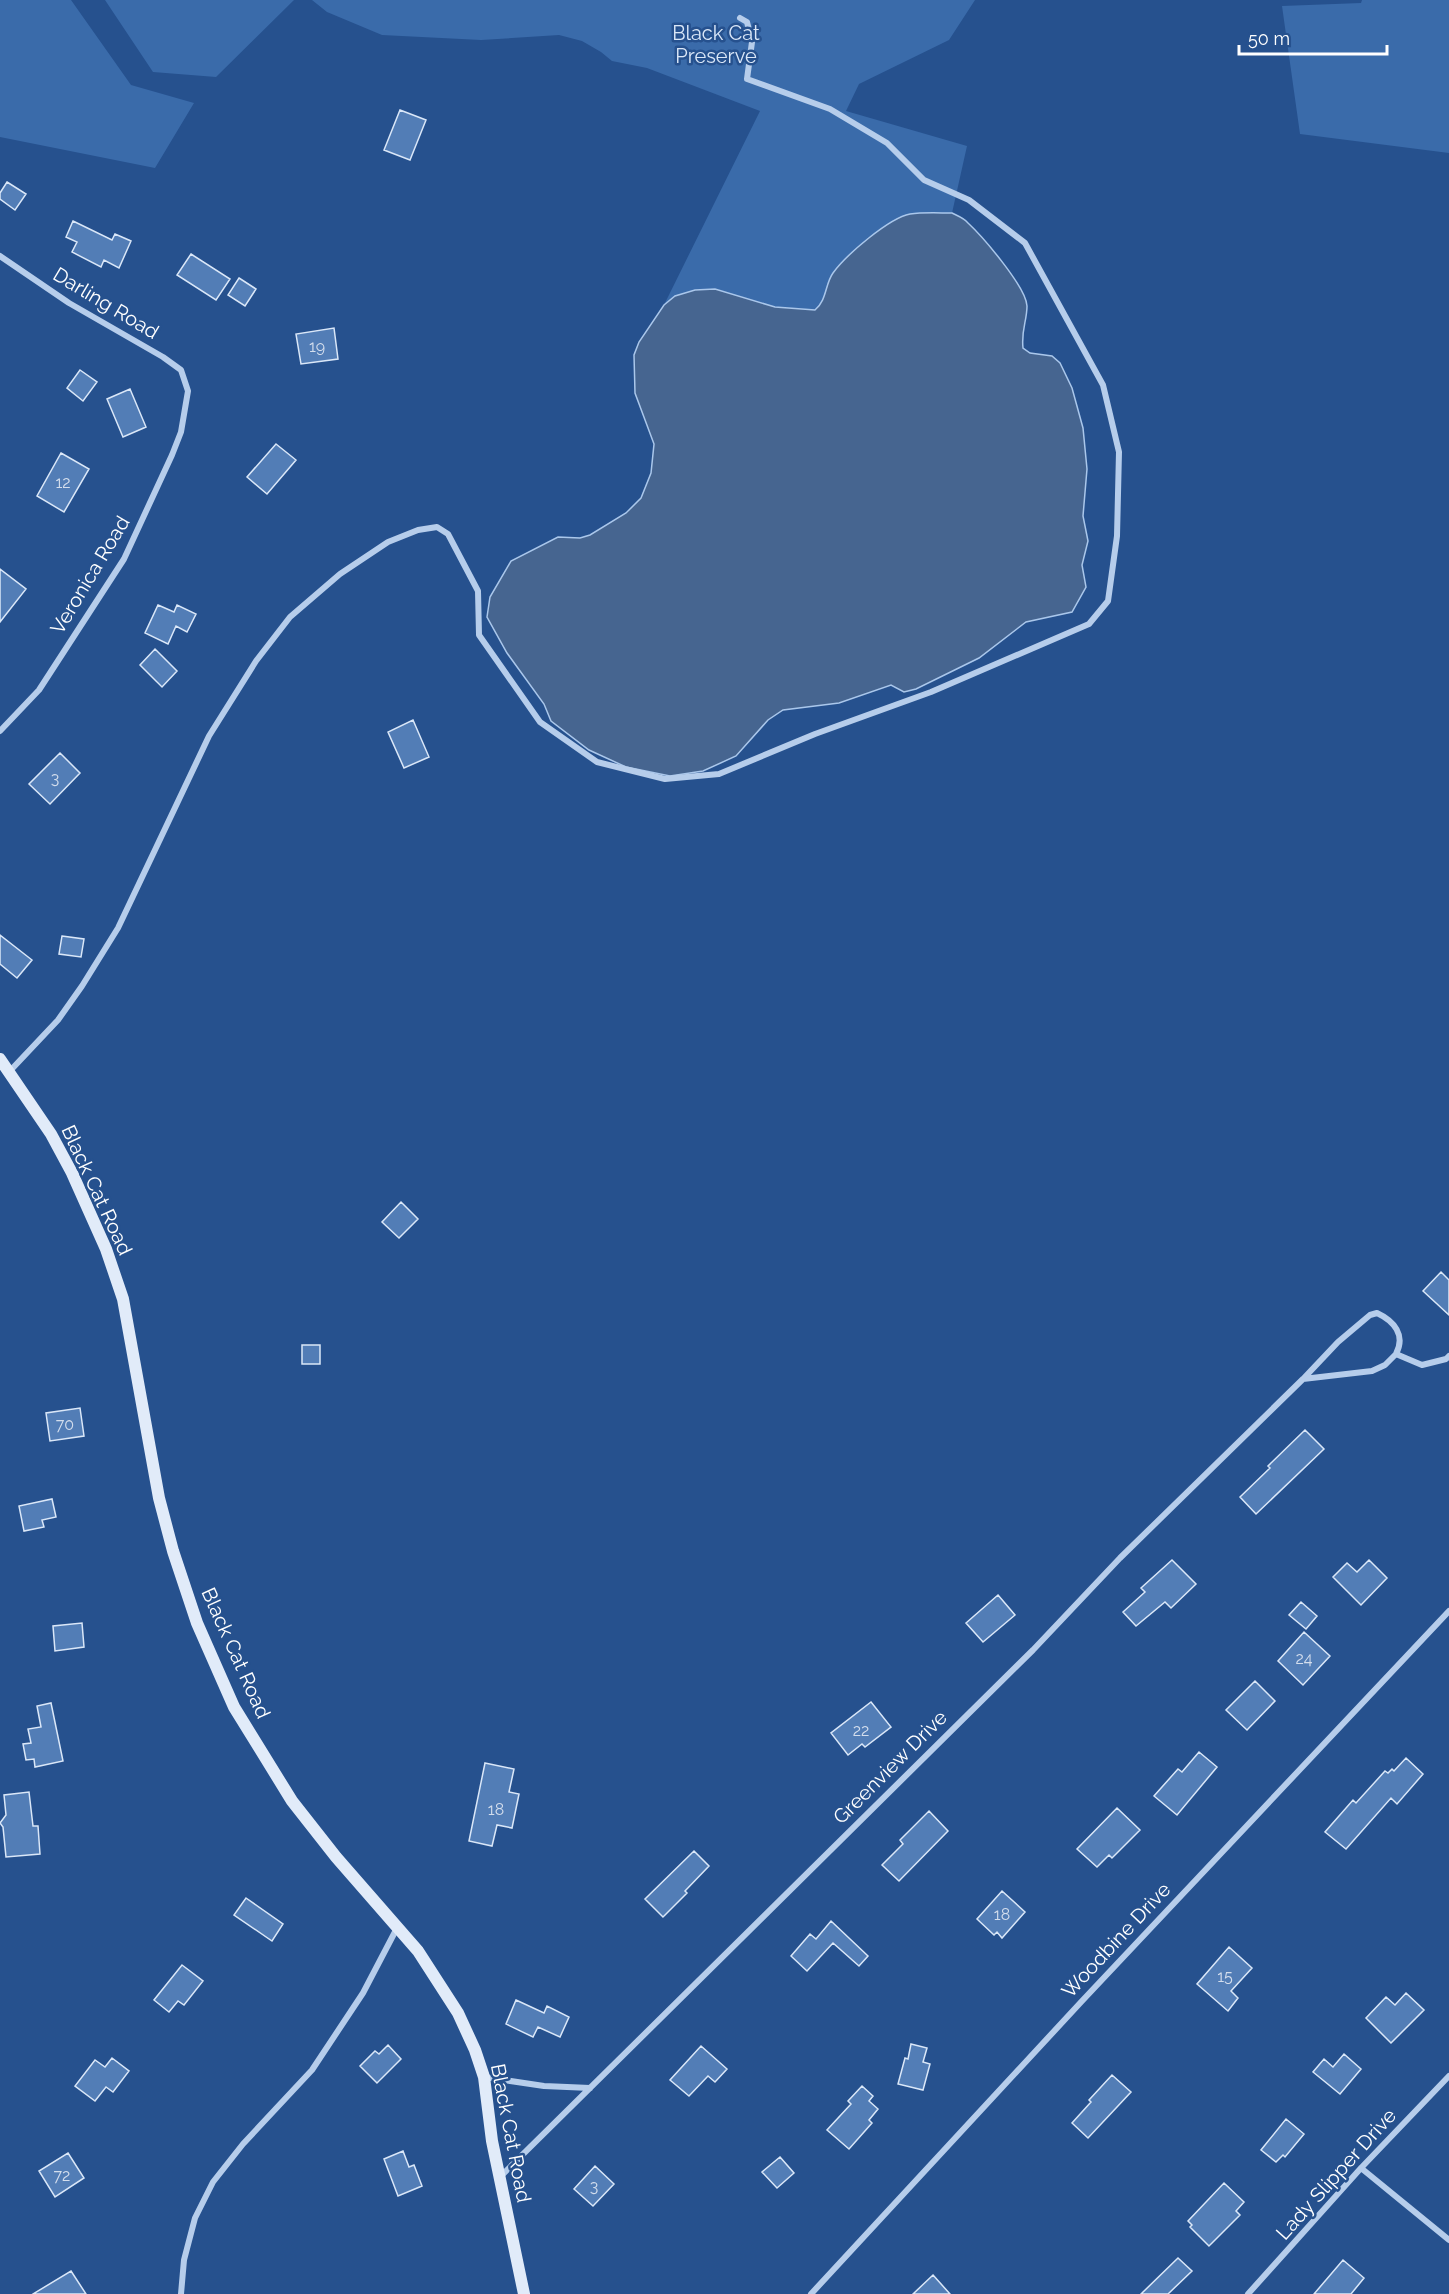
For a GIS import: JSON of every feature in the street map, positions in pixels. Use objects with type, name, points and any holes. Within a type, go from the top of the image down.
[{"type":"street","points":[[9,1072],[58,1020],[118,928],[209,736],[256,661],[290,617],[340,573],[388,542],[418,530],[437,527],[448,534],[478,591],[479,635],[540,722],[597,762],[665,779],[719,774],[815,734],[931,692],[1089,624],[1108,601],[1118,536],[1119,452],[1103,385],[1025,243],[969,200],[924,180],[887,144],[830,109],[747,80],[752,42],[747,22],[740,18]]},
{"type":"street","name":"Darling Road","points":[[0,256],[69,303],[164,357],[181,370],[187,384]]},
{"type":"street","name":"Veronica Road","points":[[0,731],[39,690],[124,559],[164,475],[181,432],[187,408],[187,384]]},
{"type":"street","name":"Black Cat Road","points":[[0,1059],[51,1134],[106,1249],[123,1299],[157,1486],[173,1551],[197,1623],[230,1698],[292,1801],[336,1857],[418,1951],[458,2013],[484,2077],[492,2140],[524,2294]]},
{"type":"street","name":"Greenview Drive","points":[[500,2177],[1033,1650],[1120,1558],[1338,1342],[1370,1315],[1377,1313],[1386,1317],[1396,1327],[1400,1337],[1400,1346],[1396,1354]]},
{"type":"street","points":[[1303,1379],[1372,1371],[1385,1365],[1396,1354],[1422,1365],[1446,1359],[1449,1356]]},
{"type":"street","name":"Woodbine Drive","points":[[811,2294],[1082,2001],[1449,1611]]},
{"type":"street","points":[[181,2294],[184,2260],[195,2218],[213,2182],[243,2144],[312,2070],[363,1993],[397,1928]]},
{"type":"street","name":"Lady Slipper Drive","points":[[1248,2294],[1361,2168],[1449,2076]]},
{"type":"street","points":[[484,2077],[544,2086],[590,2088]]},
{"type":"street","points":[[1361,2168],[1449,2240]]},
{"type":"green space","points":[[0,0],[71,0],[131,85],[194,103],[155,168],[0,137]]},
{"type":"green space","points":[[105,0],[294,0],[216,77],[153,72]]},
{"type":"green space","name":"Black Cat Preserve","points":[[312,0],[975,0],[949,40],[859,84],[846,111],[967,146],[952,213],[911,214],[832,274],[821,305],[815,310],[775,307],[715,289],[675,296],[664,305],[760,111],[647,68],[612,61],[582,41],[559,35],[481,40],[382,35],[327,12]]},
{"type":"green space","points":[[1362,0],[1449,0],[1449,153],[1300,134],[1282,6],[1361,3]]},
{"type":"shaded area","points":[[952,213],[965,220],[983,239],[1012,275],[1025,298],[1027,306],[1023,348],[1030,353],[1052,356],[1060,363],[1072,388],[1083,428],[1087,469],[1083,516],[1088,541],[1082,565],[1086,587],[1072,612],[1026,622],[979,658],[916,689],[904,692],[891,685],[839,703],[783,710],[768,720],[736,756],[703,771],[670,776],[626,767],[589,750],[551,721],[544,704],[507,653],[487,617],[490,597],[511,561],[558,537],[580,538],[590,535],[626,513],[641,498],[651,473],[654,444],[635,393],[634,355],[639,342],[664,305],[675,296],[695,290],[715,289],[775,307],[815,310],[822,302],[828,282],[839,265],[891,222],[910,214]]},
{"type":"building","points":[[400,110],[426,120],[410,160],[384,150]]},
{"type":"building","points":[[7,182],[26,194],[15,210],[0,199],[0,193]]},
{"type":"building","points":[[73,221],[112,240],[115,234],[131,241],[119,268],[104,260],[101,267],[72,252],[77,242],[66,237]]},
{"type":"building","points":[[191,254],[230,279],[216,300],[177,275]]},
{"type":"building","points":[[239,278],[256,289],[245,306],[228,295]]},
{"type":"building","points":[[334,328],[338,359],[301,364],[296,334]]},
{"type":"building","points":[[80,370],[97,382],[83,401],[67,388]]},
{"type":"building","points":[[130,389],[146,427],[123,437],[107,399]]},
{"type":"building","points":[[276,444],[296,460],[267,494],[247,477]]},
{"type":"building","points":[[61,453],[89,469],[64,512],[37,496]]},
{"type":"building","points":[[0,569],[26,589],[0,622]]},
{"type":"building","points":[[158,605],[174,612],[177,605],[196,614],[187,632],[176,626],[168,644],[145,633]]},
{"type":"building","points":[[155,649],[177,671],[162,687],[140,665]]},
{"type":"building","points":[[413,720],[429,757],[404,768],[388,732]]},
{"type":"building","points":[[60,753],[80,773],[50,804],[29,784]]},
{"type":"building","points":[[0,935],[32,960],[17,978],[0,964]]},
{"type":"building","points":[[62,936],[84,939],[81,957],[59,954]]},
{"type":"building","points":[[401,1202],[418,1219],[399,1238],[382,1222]]},
{"type":"building","points":[[1441,1272],[1449,1280],[1449,1315],[1423,1291]]},
{"type":"building","points":[[302,1345],[320,1345],[320,1364],[302,1364]]},
{"type":"building","points":[[80,1408],[84,1436],[50,1441],[46,1413]]},
{"type":"building","points":[[1305,1430],[1324,1449],[1256,1514],[1240,1497]]},
{"type":"building","points":[[52,1499],[56,1517],[42,1520],[44,1527],[24,1531],[19,1506]]},
{"type":"building","points":[[1172,1560],[1196,1584],[1171,1608],[1165,1602],[1136,1626],[1123,1612],[1145,1592],[1141,1588]]},
{"type":"building","points":[[1369,1560],[1387,1578],[1361,1605],[1333,1577],[1347,1563],[1357,1572]]},
{"type":"building","points":[[998,1595],[1015,1615],[983,1642],[966,1623]]},
{"type":"building","points":[[1301,1602],[1317,1616],[1306,1629],[1289,1615]]},
{"type":"building","points":[[82,1623],[84,1647],[55,1651],[53,1626]]},
{"type":"building","points":[[1304,1632],[1330,1656],[1303,1685],[1278,1661]]},
{"type":"building","points":[[1255,1681],[1275,1701],[1247,1730],[1226,1710]]},
{"type":"building","points":[[871,1702],[891,1727],[865,1747],[862,1744],[848,1755],[831,1733]]},
{"type":"building","points":[[51,1703],[63,1761],[35,1767],[34,1759],[26,1760],[23,1744],[31,1743],[28,1729],[41,1727],[37,1706]]},
{"type":"building","points":[[1199,1752],[1217,1767],[1177,1815],[1154,1796],[1178,1769],[1182,1772]]},
{"type":"building","points":[[1406,1758],[1423,1774],[1397,1804],[1391,1798],[1346,1849],[1325,1832],[1353,1800],[1356,1803],[1385,1771],[1388,1773],[1392,1769],[1394,1771]]},
{"type":"building","points":[[485,1763],[514,1769],[509,1792],[519,1794],[512,1828],[497,1825],[492,1846],[469,1841]]},
{"type":"building","points":[[29,1792],[33,1826],[38,1826],[40,1854],[6,1857],[3,1827],[0,1823],[6,1815],[4,1795]]},
{"type":"building","points":[[1117,1808],[1140,1830],[1112,1858],[1109,1855],[1097,1867],[1077,1849]]},
{"type":"building","points":[[929,1811],[948,1831],[899,1881],[882,1865],[903,1844],[900,1840]]},
{"type":"building","points":[[694,1851],[709,1866],[663,1917],[645,1899]]},
{"type":"building","points":[[1002,1891],[1025,1912],[1002,1938],[997,1932],[994,1935],[977,1919]]},
{"type":"building","points":[[246,1898],[283,1924],[272,1941],[234,1915]]},
{"type":"building","points":[[831,1921],[868,1956],[859,1966],[833,1943],[807,1971],[791,1956],[810,1934],[816,1939]]},
{"type":"building","points":[[1229,1947],[1252,1968],[1231,1991],[1238,1998],[1228,2011],[1197,1984]]},
{"type":"building","points":[[182,1965],[203,1981],[184,2005],[178,2001],[169,2012],[154,2000]]},
{"type":"building","points":[[1406,1993],[1424,2010],[1391,2043],[1366,2018],[1386,1997],[1395,2005]]},
{"type":"building","points":[[516,2000],[544,2013],[547,2006],[569,2017],[560,2037],[538,2027],[533,2037],[506,2024]]},
{"type":"building","points":[[911,2044],[927,2048],[923,2062],[930,2064],[923,2090],[898,2084]]},
{"type":"building","points":[[388,2045],[401,2059],[377,2083],[360,2066],[375,2051],[379,2054]]},
{"type":"building","points":[[701,2046],[727,2069],[715,2082],[708,2076],[689,2096],[670,2080]]},
{"type":"building","points":[[1344,2054],[1361,2069],[1340,2094],[1313,2072],[1324,2059],[1333,2067]]},
{"type":"building","points":[[112,2058],[129,2071],[113,2092],[106,2087],[95,2101],[75,2086],[95,2060],[105,2067]]},
{"type":"building","points":[[1112,2075],[1131,2092],[1088,2138],[1072,2123]]},
{"type":"building","points":[[862,2086],[873,2096],[869,2101],[878,2109],[869,2120],[872,2123],[849,2149],[827,2130],[851,2104],[848,2101]]},
{"type":"building","points":[[1286,2119],[1304,2134],[1285,2157],[1283,2155],[1276,2162],[1261,2150]]},
{"type":"building","points":[[403,2151],[409,2167],[414,2165],[422,2186],[398,2196],[384,2159]]},
{"type":"building","points":[[68,2153],[84,2178],[55,2197],[39,2171]]},
{"type":"building","points":[[780,2157],[794,2173],[777,2188],[762,2172]]},
{"type":"building","points":[[595,2166],[614,2184],[593,2206],[574,2189]]},
{"type":"building","points":[[1224,2183],[1244,2202],[1236,2211],[1240,2215],[1209,2246],[1190,2227],[1192,2225],[1188,2221]]},
{"type":"building","points":[[1178,2258],[1192,2271],[1168,2294],[1141,2294]]},
{"type":"building","points":[[1343,2260],[1364,2278],[1351,2294],[1314,2294]]},
{"type":"building","points":[[71,2271],[86,2294],[33,2294]]},
{"type":"building","points":[[933,2275],[950,2294],[913,2294]]}]
